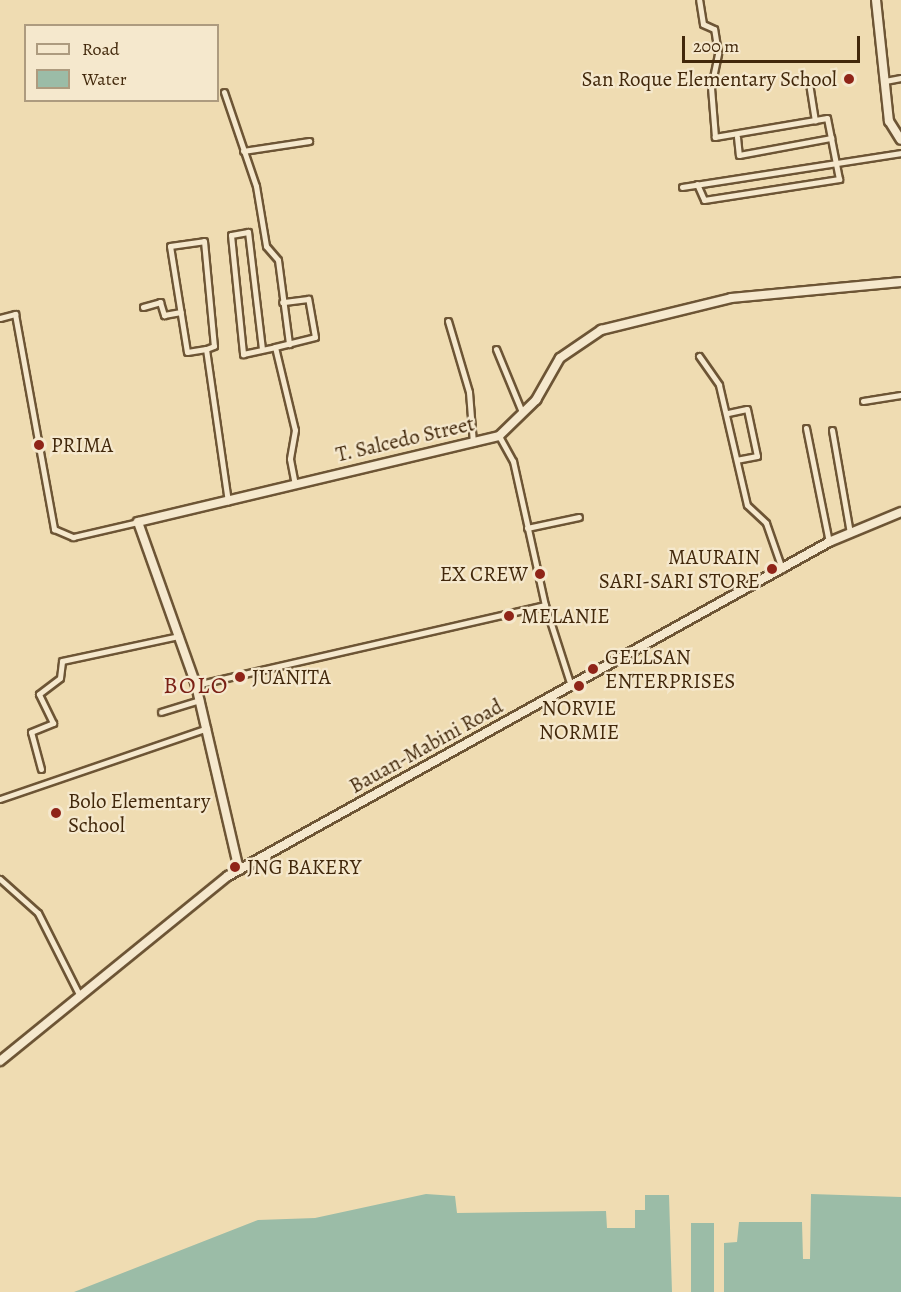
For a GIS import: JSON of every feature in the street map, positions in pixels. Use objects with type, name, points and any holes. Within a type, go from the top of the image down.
[{"type":"street","points":[[697,184],[704,200],[838,182],[827,118],[737,137],[715,137],[711,87],[718,53],[714,29],[703,24],[699,0]]},
{"type":"street","points":[[876,0],[889,121],[901,140]]},
{"type":"street","points":[[885,81],[901,78]]},
{"type":"street","points":[[809,83],[815,121]]},
{"type":"street","points":[[224,92],[243,151],[266,246],[278,260],[289,344]]},
{"type":"street","points":[[737,137],[739,155],[831,138]]},
{"type":"street","points":[[243,151],[309,141]]},
{"type":"street","points":[[682,187],[901,153]]},
{"type":"street","points":[[262,349],[254,265],[247,231],[231,235],[229,251],[243,354],[315,337],[308,299],[282,302]]},
{"type":"street","points":[[204,241],[214,346],[206,350],[187,352],[170,246],[204,241]]},
{"type":"street","name":"T. Salcedo Street","points":[[0,318],[15,314],[54,529],[73,537],[499,436],[536,400],[560,358],[601,330],[730,298],[901,282]]},
{"type":"street","points":[[143,307],[160,302],[164,315],[181,312]]},
{"type":"street","points":[[448,321],[469,392],[472,443]]},
{"type":"street","points":[[275,347],[295,430],[290,459],[295,484]]},
{"type":"street","points":[[496,349],[522,412]]},
{"type":"street","points":[[206,350],[228,501]]},
{"type":"street","points":[[699,356],[719,385],[728,413],[747,506],[766,523],[782,569]]},
{"type":"street","points":[[863,401],[901,395]]},
{"type":"street","points":[[728,413],[747,409],[757,456],[737,460]]},
{"type":"street","points":[[806,428],[829,542]]},
{"type":"street","points":[[832,430],[850,533]]},
{"type":"street","points":[[499,436],[513,461],[545,605],[571,686]]},
{"type":"street","name":"Bauan-Mabini Road","points":[[0,1061],[239,870],[829,542],[901,512]]},
{"type":"street","points":[[527,528],[579,517]]},
{"type":"street","points":[[138,522],[196,686],[239,870]]},
{"type":"street","points":[[196,686],[545,605]]},
{"type":"street","points":[[41,769],[31,732],[53,723],[39,694],[60,678],[62,661],[179,636]]},
{"type":"street","points":[[161,712],[200,700]]},
{"type":"street","points":[[0,799],[207,728]]},
{"type":"street","points":[[0,879],[38,913],[80,996]]},
{"type":"water","points":[[426,1194],[455,1196],[457,1213],[606,1211],[607,1228],[635,1228],[635,1210],[645,1210],[645,1195],[669,1195],[672,1292],[74,1292],[258,1220],[315,1218]]},
{"type":"water","points":[[811,1194],[901,1197],[901,1292],[724,1292],[724,1243],[737,1242],[739,1222],[802,1222],[803,1259],[810,1259]]},
{"type":"water","points":[[691,1223],[714,1223],[714,1292],[691,1292]]},
{"type":"place","name":"San Roque Elementary School","points":[[849,79]]},
{"type":"place","name":"PRIMA","points":[[39,445]]},
{"type":"place","name":"MAURAIN SARI-SARI STORE","points":[[772,569]]},
{"type":"place","name":"EX CREW","points":[[540,574]]},
{"type":"place","name":"MELANIE","points":[[509,616]]},
{"type":"place","name":"GELLSAN ENTERPRISES","points":[[593,669]]},
{"type":"place","name":"JUANITA","points":[[240,677]]},
{"type":"place","name":"NORVIE NORMIE","points":[[579,686]]},
{"type":"place","name":"Bolo Elementary School","points":[[56,813]]},
{"type":"place","name":"JNG BAKERY","points":[[235,867]]},
{"type":"district","name":"BOLO","points":[[196,686]]}]
